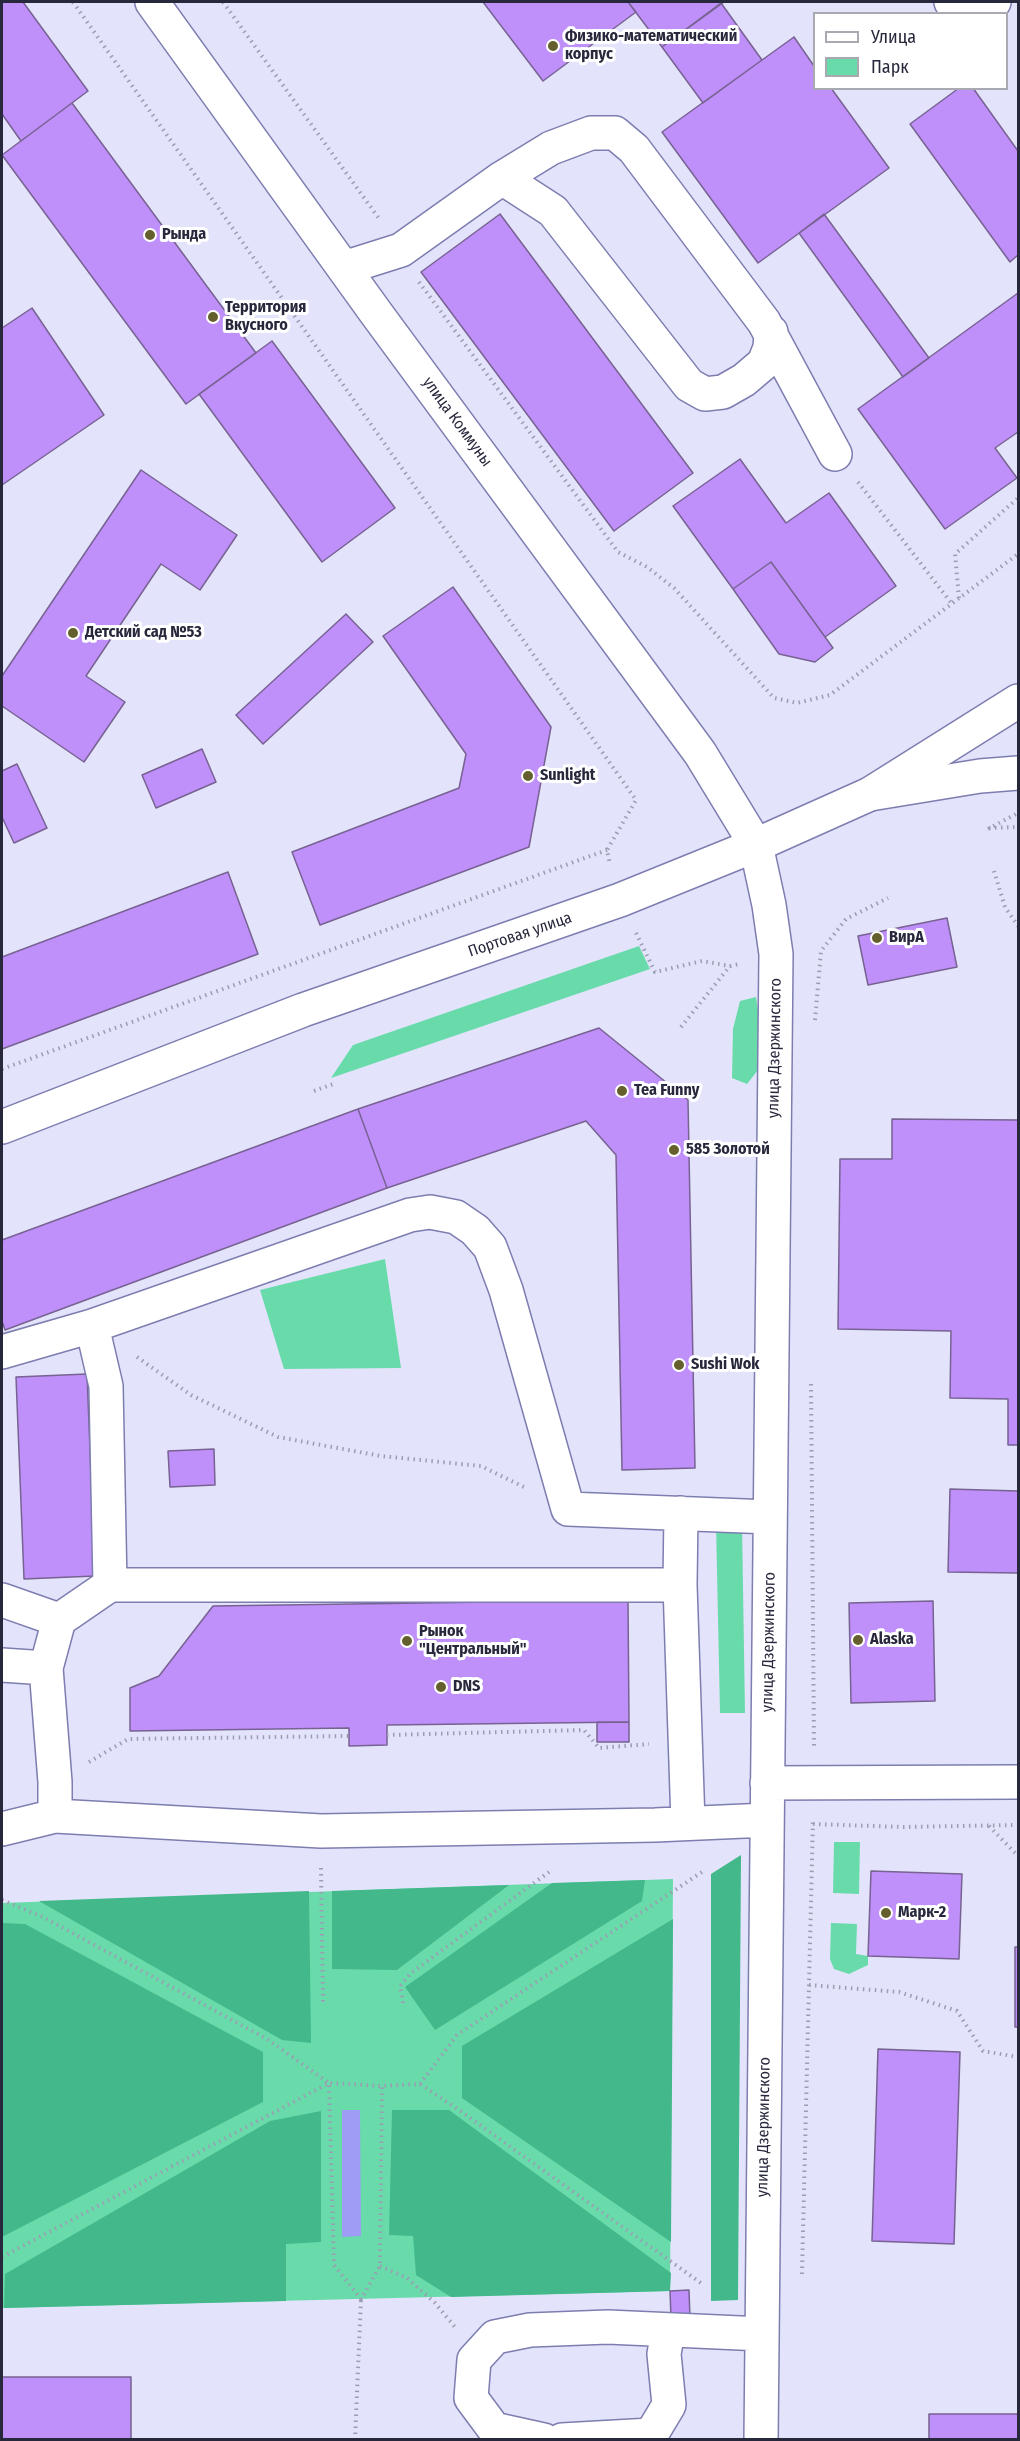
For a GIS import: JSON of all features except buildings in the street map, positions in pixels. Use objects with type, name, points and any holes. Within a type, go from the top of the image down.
[{"type":"street","name":"улица Коммуны","points":[[152,2],[700,753],[756,845]]},
{"type":"street","points":[[980,12],[994,2]]},
{"type":"street","points":[[344,268],[401,250],[502,178],[551,148],[591,133],[615,133],[634,149],[715,254],[771,332],[835,454]]},
{"type":"street","points":[[502,178],[553,211],[688,385],[705,394],[723,392],[744,380],[764,363],[770,348],[771,332]]},
{"type":"street","name":"Портовая улица","points":[[2,1127],[303,1010],[620,900],[756,845],[870,794],[1018,701]]},
{"type":"street","points":[[870,794],[1018,772]]},
{"type":"street","name":"улица Дзержинского","points":[[756,845],[770,905],[776,954],[760,2439]]},
{"type":"street","points":[[2,1352],[92,1326],[410,1215],[430,1212],[456,1217],[475,1230],[490,1247],[506,1290],[568,1509],[770,1517]]},
{"type":"street","points":[[92,1326],[106,1386],[110,1585]]},
{"type":"street","points":[[681,1513],[680,1585],[688,1823]]},
{"type":"street","points":[[55,1816],[55,1782],[46,1668],[59,1620],[110,1585],[680,1585]]},
{"type":"street","points":[[2,1600],[59,1620]]},
{"type":"street","points":[[2,1665],[46,1668]]},
{"type":"street","points":[[767,1783],[1018,1782]]},
{"type":"street","points":[[2,1829],[55,1816],[321,1831],[767,1820]]},
{"type":"street","points":[[544,2439],[494,2430],[471,2398],[474,2360],[495,2337],[530,2330],[608,2327],[762,2334]]},
{"type":"street","points":[[562,2439],[651,2435],[669,2405],[664,2354],[668,2331]]},
{"type":"path","points":[[2,1069],[606,850],[636,800],[73,2]]},
{"type":"path","points":[[223,2],[401,250],[409,270],[618,552],[647,567],[674,588],[774,698],[797,703],[830,694],[1018,554]]},
{"type":"path","points":[[835,454],[885,515],[952,604]]},
{"type":"path","points":[[959,599],[956,554],[1018,498]]},
{"type":"path","points":[[1018,813],[988,828],[1018,827]]},
{"type":"path","points":[[606,850],[620,900],[655,972],[702,961]]},
{"type":"path","points":[[994,871],[1005,907],[1018,926]]},
{"type":"path","points":[[814,1022],[821,951],[846,919],[888,898]]},
{"type":"path","points":[[681,1027],[730,966]]},
{"type":"path","points":[[314,1091],[333,1084]]},
{"type":"path","points":[[92,1326],[191,1395],[278,1437],[381,1456],[481,1466],[568,1509]]},
{"type":"path","points":[[802,2284],[814,1783],[811,1376]]},
{"type":"path","points":[[387,1735],[584,1730],[599,1748],[633,1747],[686,1738]]},
{"type":"path","points":[[128,1739],[349,1736]]},
{"type":"path","points":[[813,1824],[903,1827],[1018,1825]]},
{"type":"path","points":[[988,1825],[1018,1856]]},
{"type":"path","points":[[420,2084],[457,2035],[705,1870]]},
{"type":"path","points":[[403,2003],[400,1986],[411,1974],[549,1872]]},
{"type":"path","points":[[321,1883],[323,2004]]},
{"type":"path","points":[[2,1900],[43,1917],[267,2039],[329,2083]]},
{"type":"path","points":[[809,1985],[899,1992],[957,2011],[983,2051],[1018,2057]]},
{"type":"path","points":[[2,2257],[329,2083],[382,2086],[420,2084],[701,2283]]},
{"type":"path","points":[[329,2083],[334,2265],[361,2299]]},
{"type":"path","points":[[355,2439],[361,2299],[380,2266],[382,2086]]},
{"type":"path","points":[[380,2266],[407,2278],[435,2303],[479,2355]]},
{"type":"green space","points":[[639,946],[650,969],[331,1078],[353,1045]]},
{"type":"green space","points":[[756,997],[758,1070],[747,1084],[732,1078],[733,1029],[740,1001]]},
{"type":"green space","points":[[385,1259],[401,1368],[284,1369],[260,1290]]},
{"type":"green space","points":[[742,1523],[745,1713],[720,1713],[716,1524]]},
{"type":"green space","points":[[834,1842],[860,1842],[859,1894],[833,1893]]},
{"type":"green space","points":[[741,1855],[738,2300],[711,2301],[711,1874]]},
{"type":"green space","points":[[673,1879],[670,2291],[2,2308],[2,1903]]},
{"type":"green space","points":[[645,1880],[642,1901],[435,2030],[405,1987],[552,1883]]},
{"type":"green space","points":[[509,1885],[397,1970],[332,1969],[332,1891]]},
{"type":"green space","points":[[309,1891],[311,2043],[282,2040],[39,1901]]},
{"type":"green space","points":[[673,1919],[671,2242],[462,2098],[462,2046]]},
{"type":"green space","points":[[2,1923],[25,1924],[263,2052],[263,2102],[2,2237]]},
{"type":"green space","points":[[831,1923],[857,1924],[856,1954],[868,1956],[868,1965],[849,1974],[834,1969],[830,1959]]},
{"type":"green space","points":[[392,2110],[449,2110],[671,2273],[670,2291],[451,2297],[416,2275],[413,2236],[389,2235]]},
{"type":"green space","points":[[321,2111],[321,2242],[286,2244],[286,2301],[4,2308],[5,2274],[270,2121]]},
{"type":"shaded area","points":[[342,2110],[360,2110],[361,2236],[342,2237]]},
{"type":"place","name":"Физико-математический корпус","points":[[553,46]]},
{"type":"place","name":"Рында","points":[[150,235]]},
{"type":"place","name":"Территория Вкусного","points":[[213,317]]},
{"type":"place","name":"Детский сад №53","points":[[73,633]]},
{"type":"place","name":"Sunlight","points":[[528,776]]},
{"type":"place","name":"ВирА","points":[[877,938]]},
{"type":"place","name":"Tea Funny","points":[[622,1091]]},
{"type":"place","name":"585 Золотой","points":[[674,1150]]},
{"type":"place","name":"Sushi Wok","points":[[679,1365]]},
{"type":"place","name":"Alaska","points":[[858,1640]]},
{"type":"place","name":"Рынок \"Центральный\"","points":[[407,1641]]},
{"type":"place","name":"DNS","points":[[441,1687]]},
{"type":"place","name":"Марк-2","points":[[886,1913]]}]
